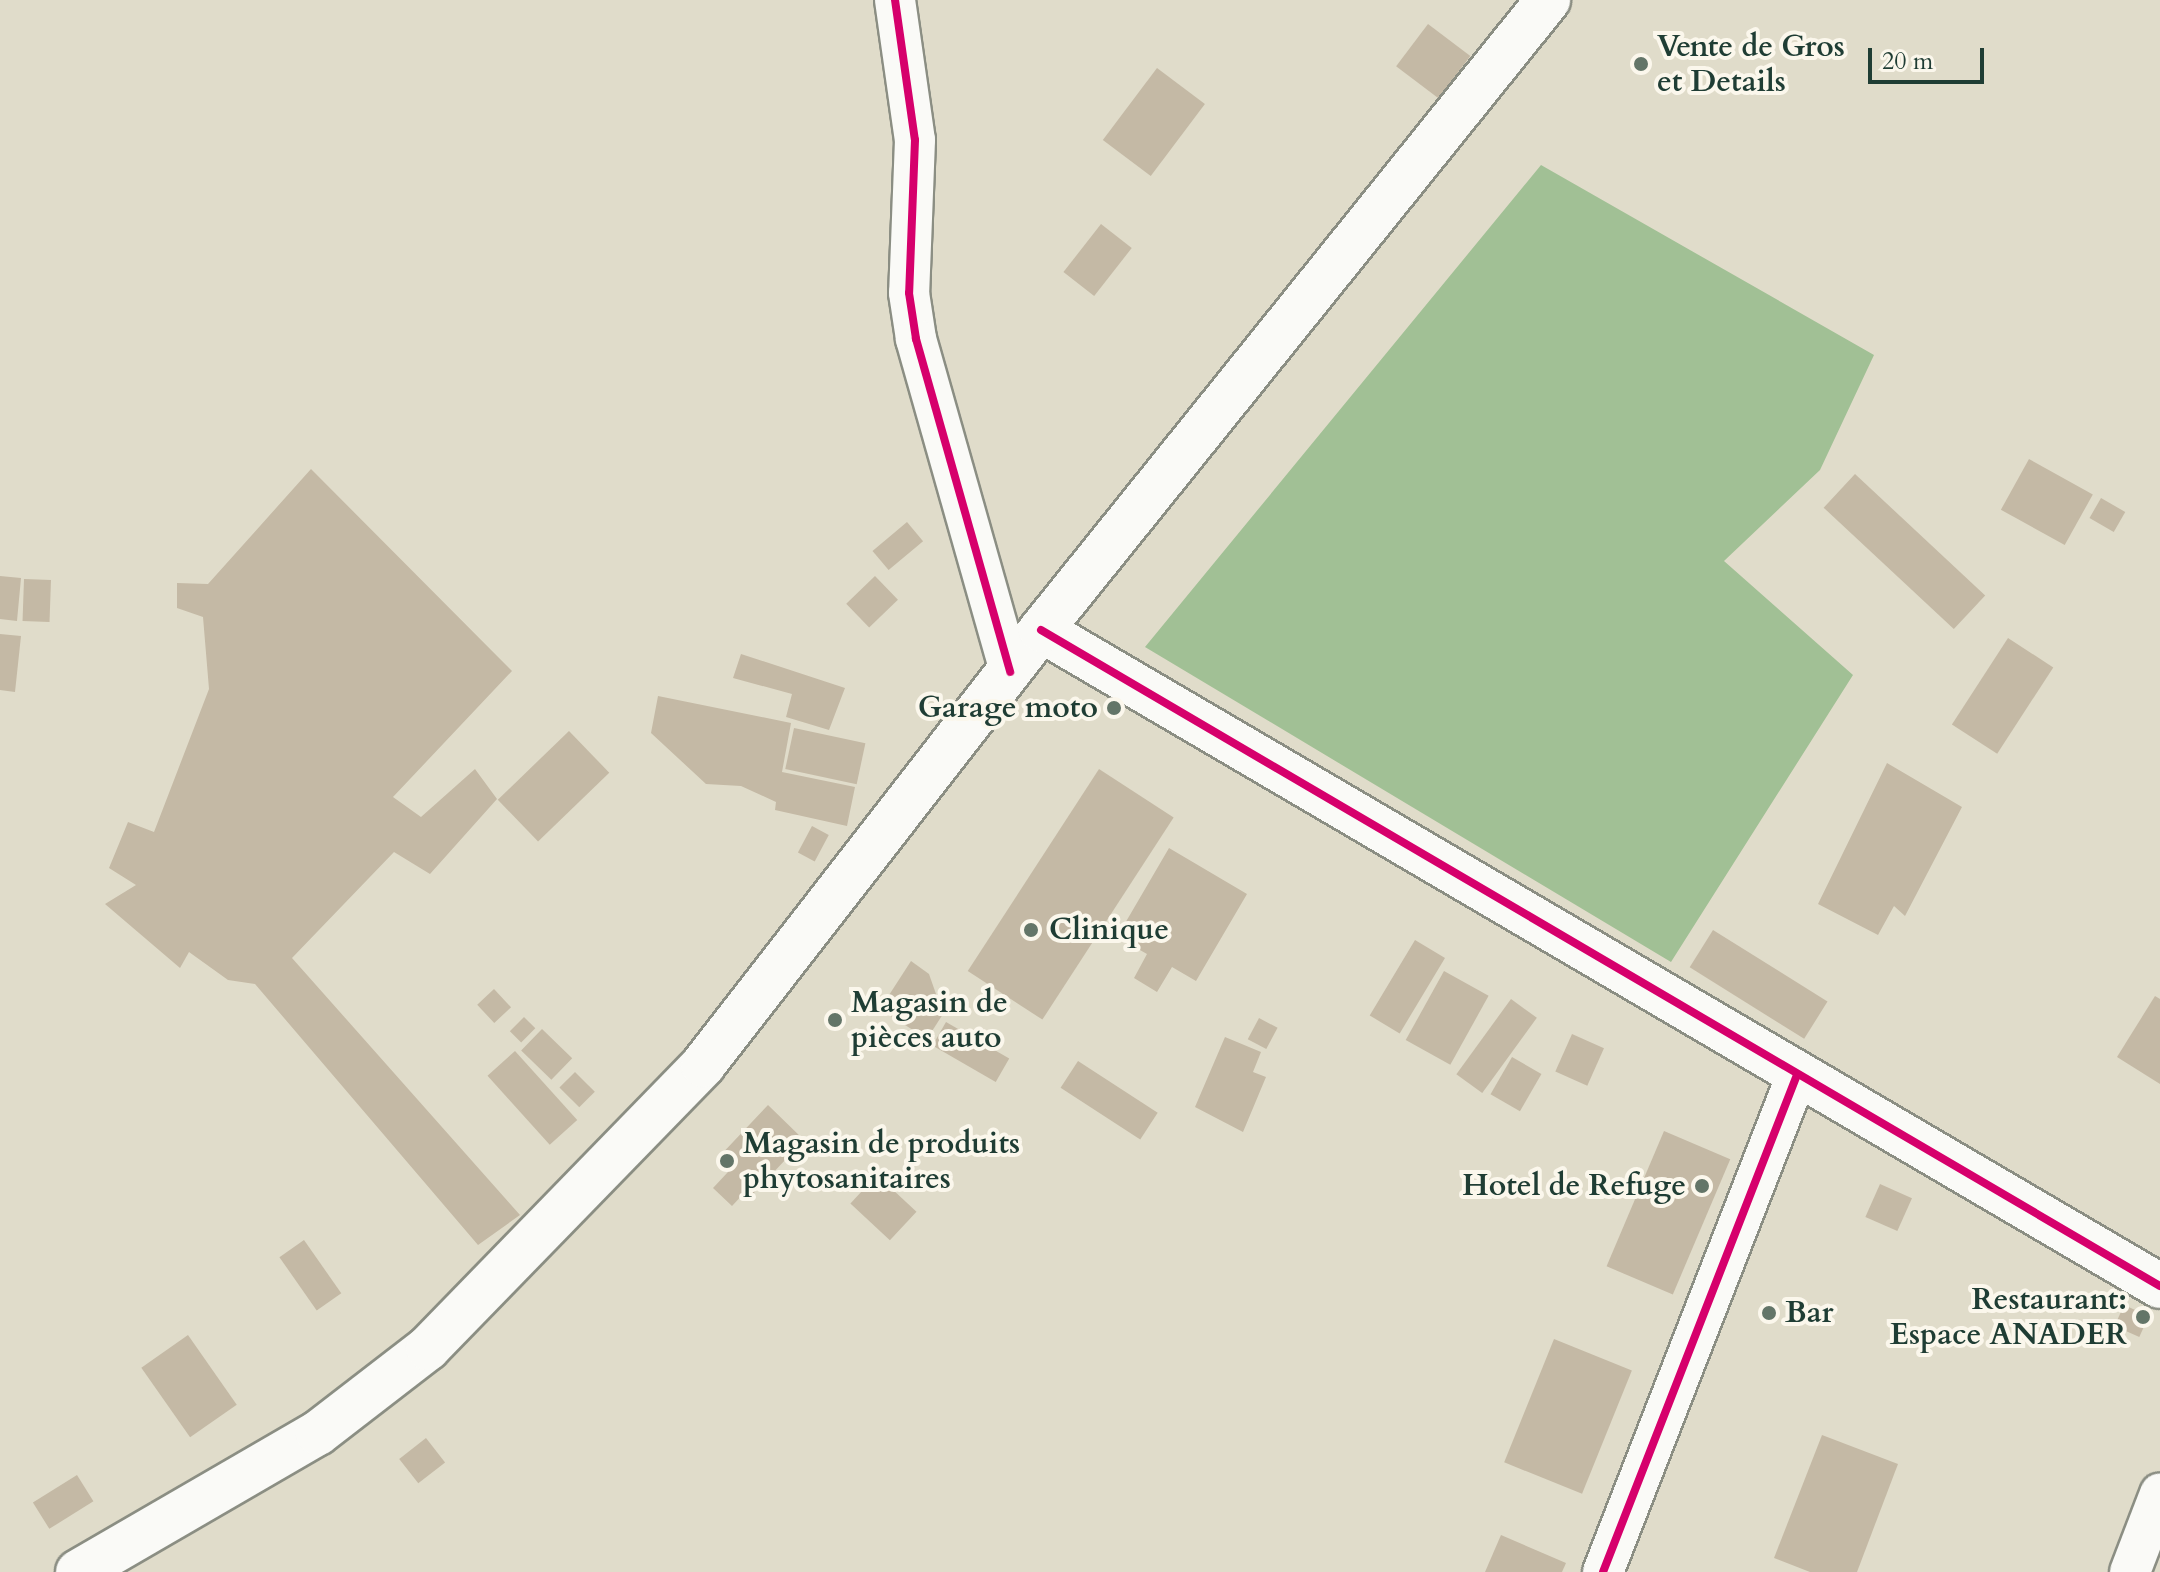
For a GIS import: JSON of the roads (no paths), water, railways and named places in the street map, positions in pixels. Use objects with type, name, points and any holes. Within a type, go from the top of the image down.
[{"type":"main road","points":[[78,1572],[318,1433],[428,1348],[703,1065],[1041,630],[1548,0]]},
{"type":"main road","points":[[1041,630],[2160,1286]]},
{"type":"street","points":[[895,0],[915,140],[909,293],[916,339],[1010,672]]},
{"type":"street","points":[[1603,1572],[1797,1075]]},
{"type":"street","points":[[2130,1572],[2160,1494]]},
{"type":"place","name":"Vente de Gros et Details","points":[[1641,64]]},
{"type":"place","name":"Garage moto","points":[[1114,708]]},
{"type":"place","name":"Clinique","points":[[1031,930]]},
{"type":"place","name":"Magasin de pièces auto","points":[[835,1020]]},
{"type":"place","name":"Magasin de produits phytosanitaires","points":[[727,1161]]},
{"type":"place","name":"Hotel de Refuge","points":[[1702,1186]]},
{"type":"place","name":"Bar","points":[[1769,1313]]},
{"type":"place","name":"Restaurant: Espace ANADER","points":[[2143,1317]]}]
